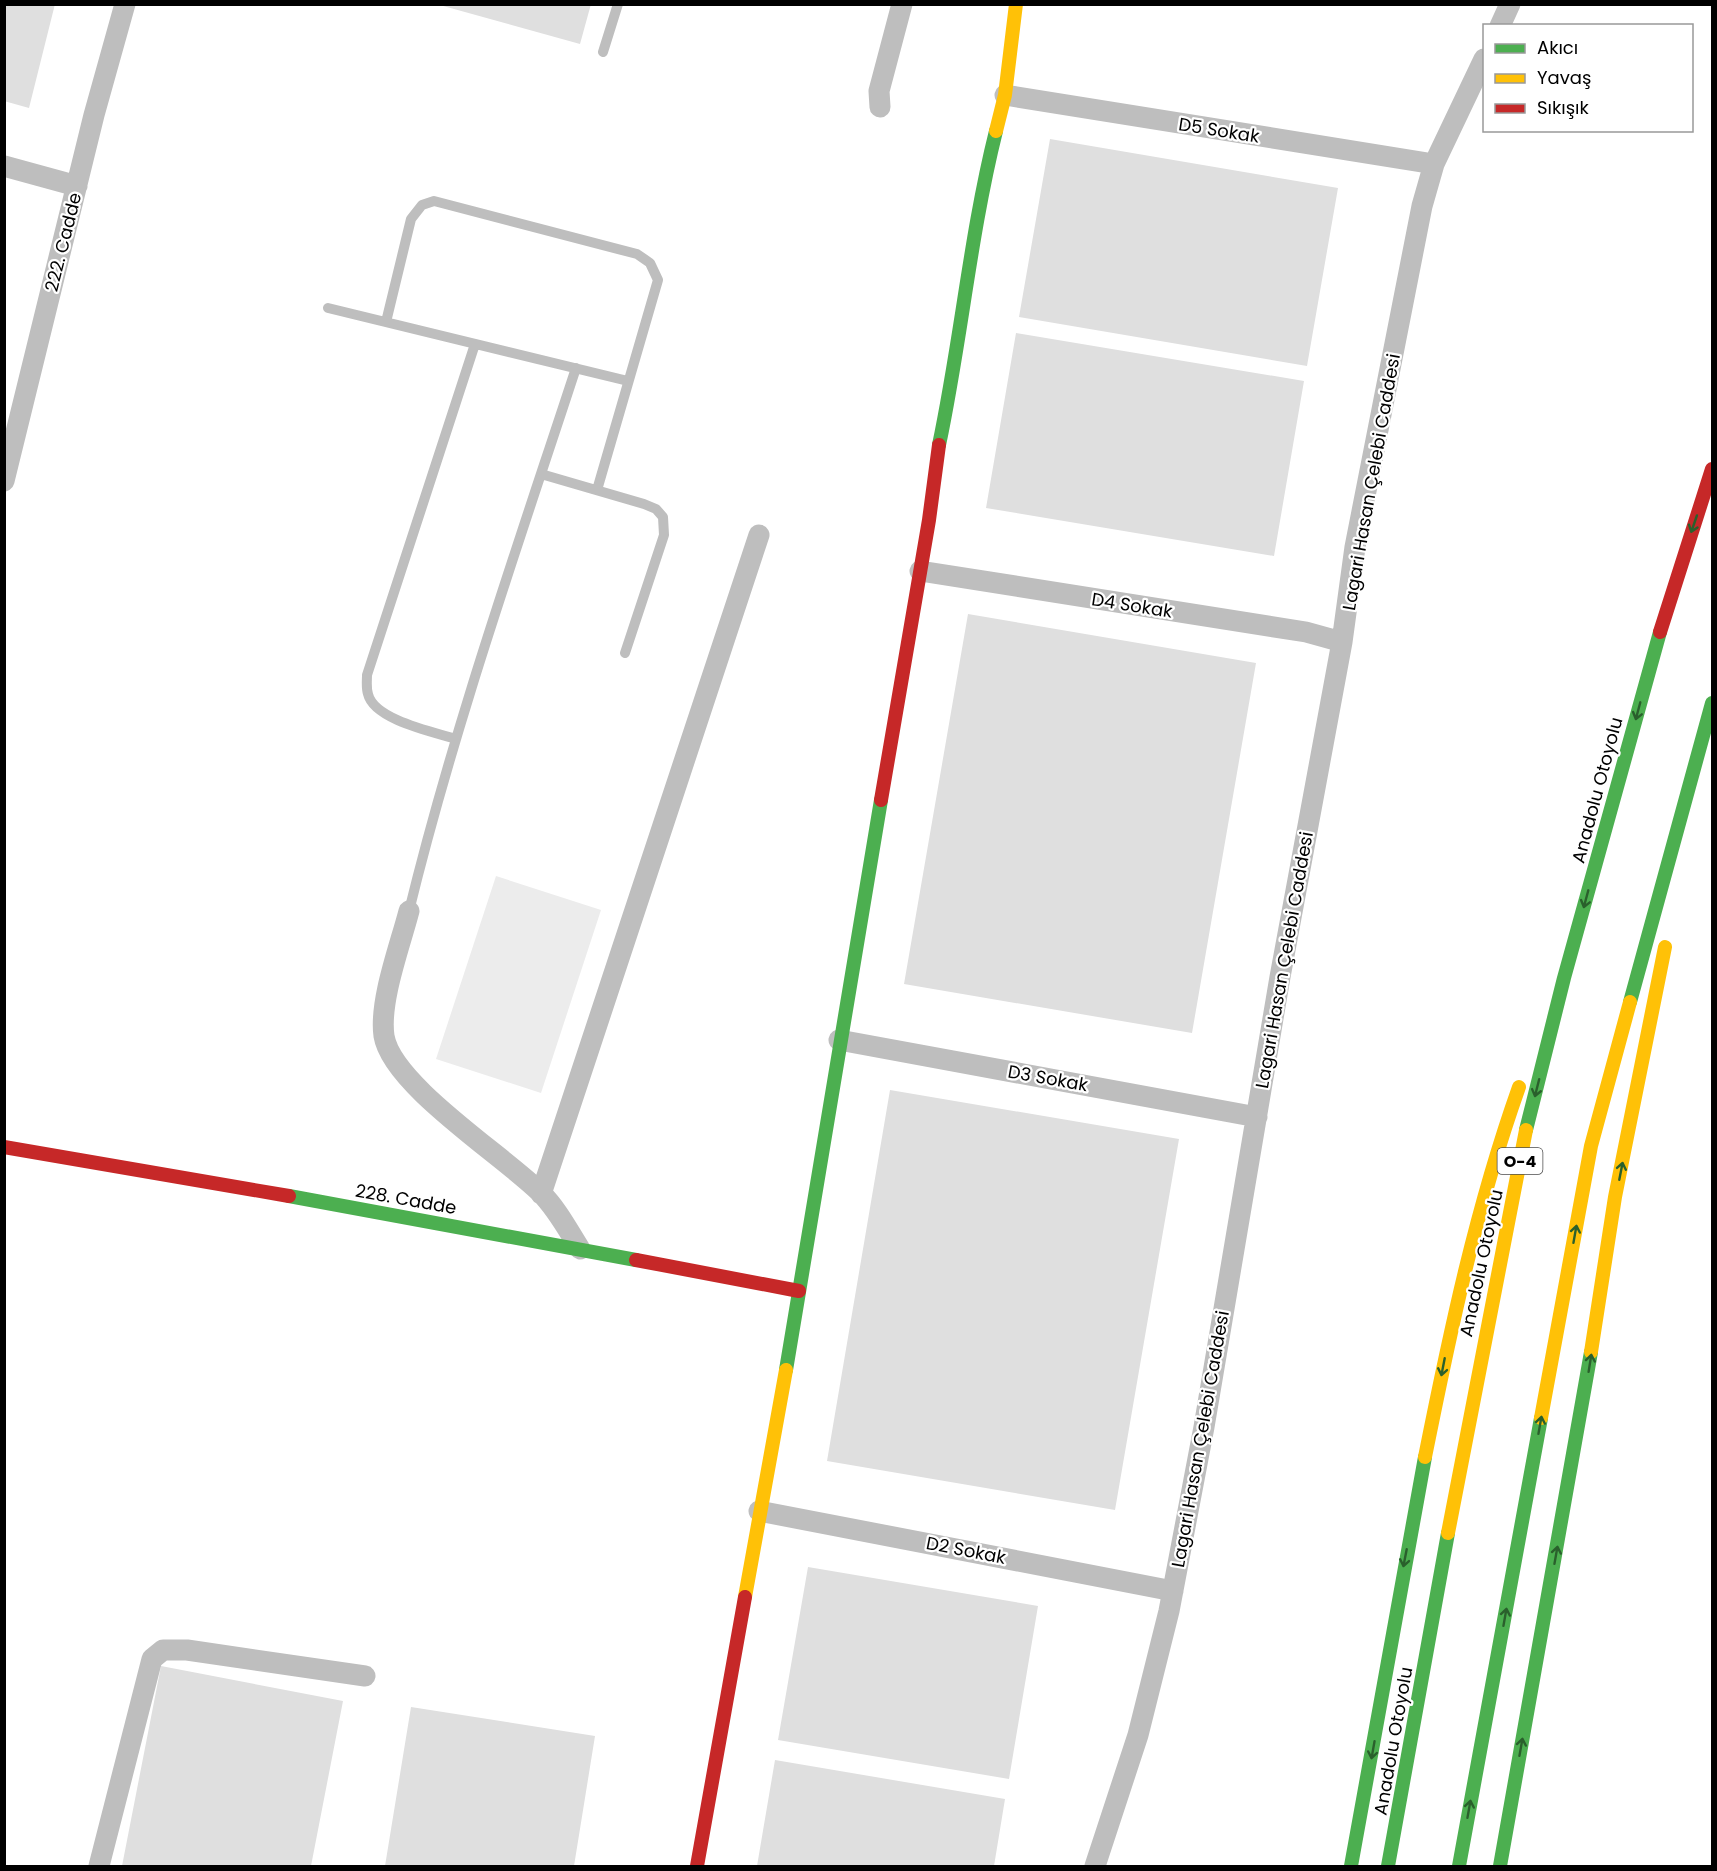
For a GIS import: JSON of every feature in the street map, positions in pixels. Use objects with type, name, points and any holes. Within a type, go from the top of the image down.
[{"type":"main road","points":[[697,1866],[799,1292],[839,1040],[929,520],[936,457],[952,384],[954,353],[984,178],[1005,95],[1016,4]]},
{"type":"main road","name":"Anadolu Otoyolu","points":[[1388,1866],[1483,1336],[1529,1117],[1651,662],[1682,559],[1713,469]]},
{"type":"main road","points":[[1459,1866],[1591,1146],[1713,703]]},
{"type":"main road","points":[[1681,869],[1713,711]]},
{"type":"main road","points":[[1500,1866],[1586,1387],[1615,1197],[1667,937]]},
{"type":"main road","points":[[1351,1866],[1400,1588],[1452,1320],[1495,1151],[1572,951]]},
{"type":"main road","name":"228. Cadde","points":[[4,1147],[580,1249],[799,1292]]},
{"type":"street","name":"222. Cadde","points":[[4,481],[125,4]]},
{"type":"street","points":[[880,107],[879,92],[902,4]]},
{"type":"street","points":[[1501,24],[1510,4]]},
{"type":"street","name":"Lagari Hasan Çelebi Caddesi","points":[[1095,1866],[1138,1735],[1173,1591],[1342,642],[1355,547],[1422,206],[1434,164],[1483,63]]},
{"type":"street","name":"D5 Sokak","points":[[1005,95],[1434,164]]},
{"type":"street","points":[[4,166],[77,186]]},
{"type":"street","points":[[541,1194],[759,535]]},
{"type":"street","name":"D4 Sokak","points":[[920,571],[1306,632],[1342,642]]},
{"type":"street","points":[[409,911],[385,1005],[384,1034],[387,1047],[411,1082],[541,1194],[580,1249]]},
{"type":"street","name":"D3 Sokak","points":[[839,1040],[1257,1117]]},
{"type":"street","name":"D2 Sokak","points":[[759,1511],[1173,1591]]},
{"type":"street","points":[[99,1866],[152,1659],[163,1650],[187,1650],[364,1676]]},
{"type":"lane","points":[[603,52],[618,4]]},
{"type":"lane","points":[[386,322],[411,219],[422,205],[434,201],[637,254],[650,263],[658,280],[597,490]]},
{"type":"lane","points":[[328,308],[628,381]]},
{"type":"lane","points":[[456,739],[400,722],[380,711],[368,696],[367,675],[474,344]]},
{"type":"lane","points":[[409,911],[456,739],[576,368]]},
{"type":"lane","points":[[541,474],[644,504],[656,509],[663,517],[664,535],[625,653]]},
{"type":"shaded area","points":[[496,876],[601,910],[541,1093],[436,1059]]},
{"type":"building","points":[[4,4],[55,4],[29,108],[4,101]]},
{"type":"building","points":[[436,4],[591,4],[580,44]]},
{"type":"building","points":[[1050,139],[1338,188],[1307,366],[1019,317]]},
{"type":"building","points":[[1016,333],[1304,381],[1274,556],[986,508]]},
{"type":"building","points":[[968,614],[1256,663],[1192,1033],[904,984]]},
{"type":"building","points":[[890,1090],[1179,1139],[1115,1510],[827,1461]]},
{"type":"building","points":[[808,1567],[1038,1606],[1009,1779],[778,1740]]},
{"type":"building","points":[[161,1666],[343,1701],[311,1866],[122,1866]]},
{"type":"building","points":[[411,1707],[595,1736],[574,1866],[385,1866]]},
{"type":"building","points":[[775,1760],[1005,1799],[994,1866],[757,1866]]},
{"type":"traffic: fast","points":[[939,445],[979,209],[996,131]]},
{"type":"traffic: fast","points":[[1526,1130],[1564,978],[1660,632]]},
{"type":"traffic: fast","points":[[1630,1002],[1712,703]]},
{"type":"traffic: fast","points":[[786,1370],[881,800]]},
{"type":"traffic: fast","points":[[289,1196],[636,1260]]},
{"type":"traffic: fast","points":[[1500,1866],[1591,1352]]},
{"type":"traffic: fast","points":[[1459,1866],[1541,1418]]},
{"type":"traffic: fast","points":[[1351,1866],[1425,1457]]},
{"type":"traffic: fast","points":[[1388,1866],[1448,1533]]},
{"type":"traffic: slow","points":[[996,131],[1005,95],[1016,4]]},
{"type":"traffic: slow","points":[[1591,1352],[1615,1197],[1665,947]]},
{"type":"traffic: slow","points":[[1541,1418],[1591,1146],[1630,1002]]},
{"type":"traffic: slow","points":[[1425,1457],[1454,1317],[1477,1224],[1519,1087]]},
{"type":"traffic: slow","points":[[1448,1533],[1526,1130]]},
{"type":"traffic: slow","points":[[745,1597],[786,1370]]},
{"type":"traffic: jam","points":[[881,800],[929,520],[939,445]]},
{"type":"traffic: jam","points":[[1660,632],[1712,469]]},
{"type":"traffic: jam","points":[[4,1147],[289,1196]]},
{"type":"traffic: jam","points":[[636,1260],[799,1291]]},
{"type":"traffic: jam","points":[[697,1866],[745,1597]]}]
